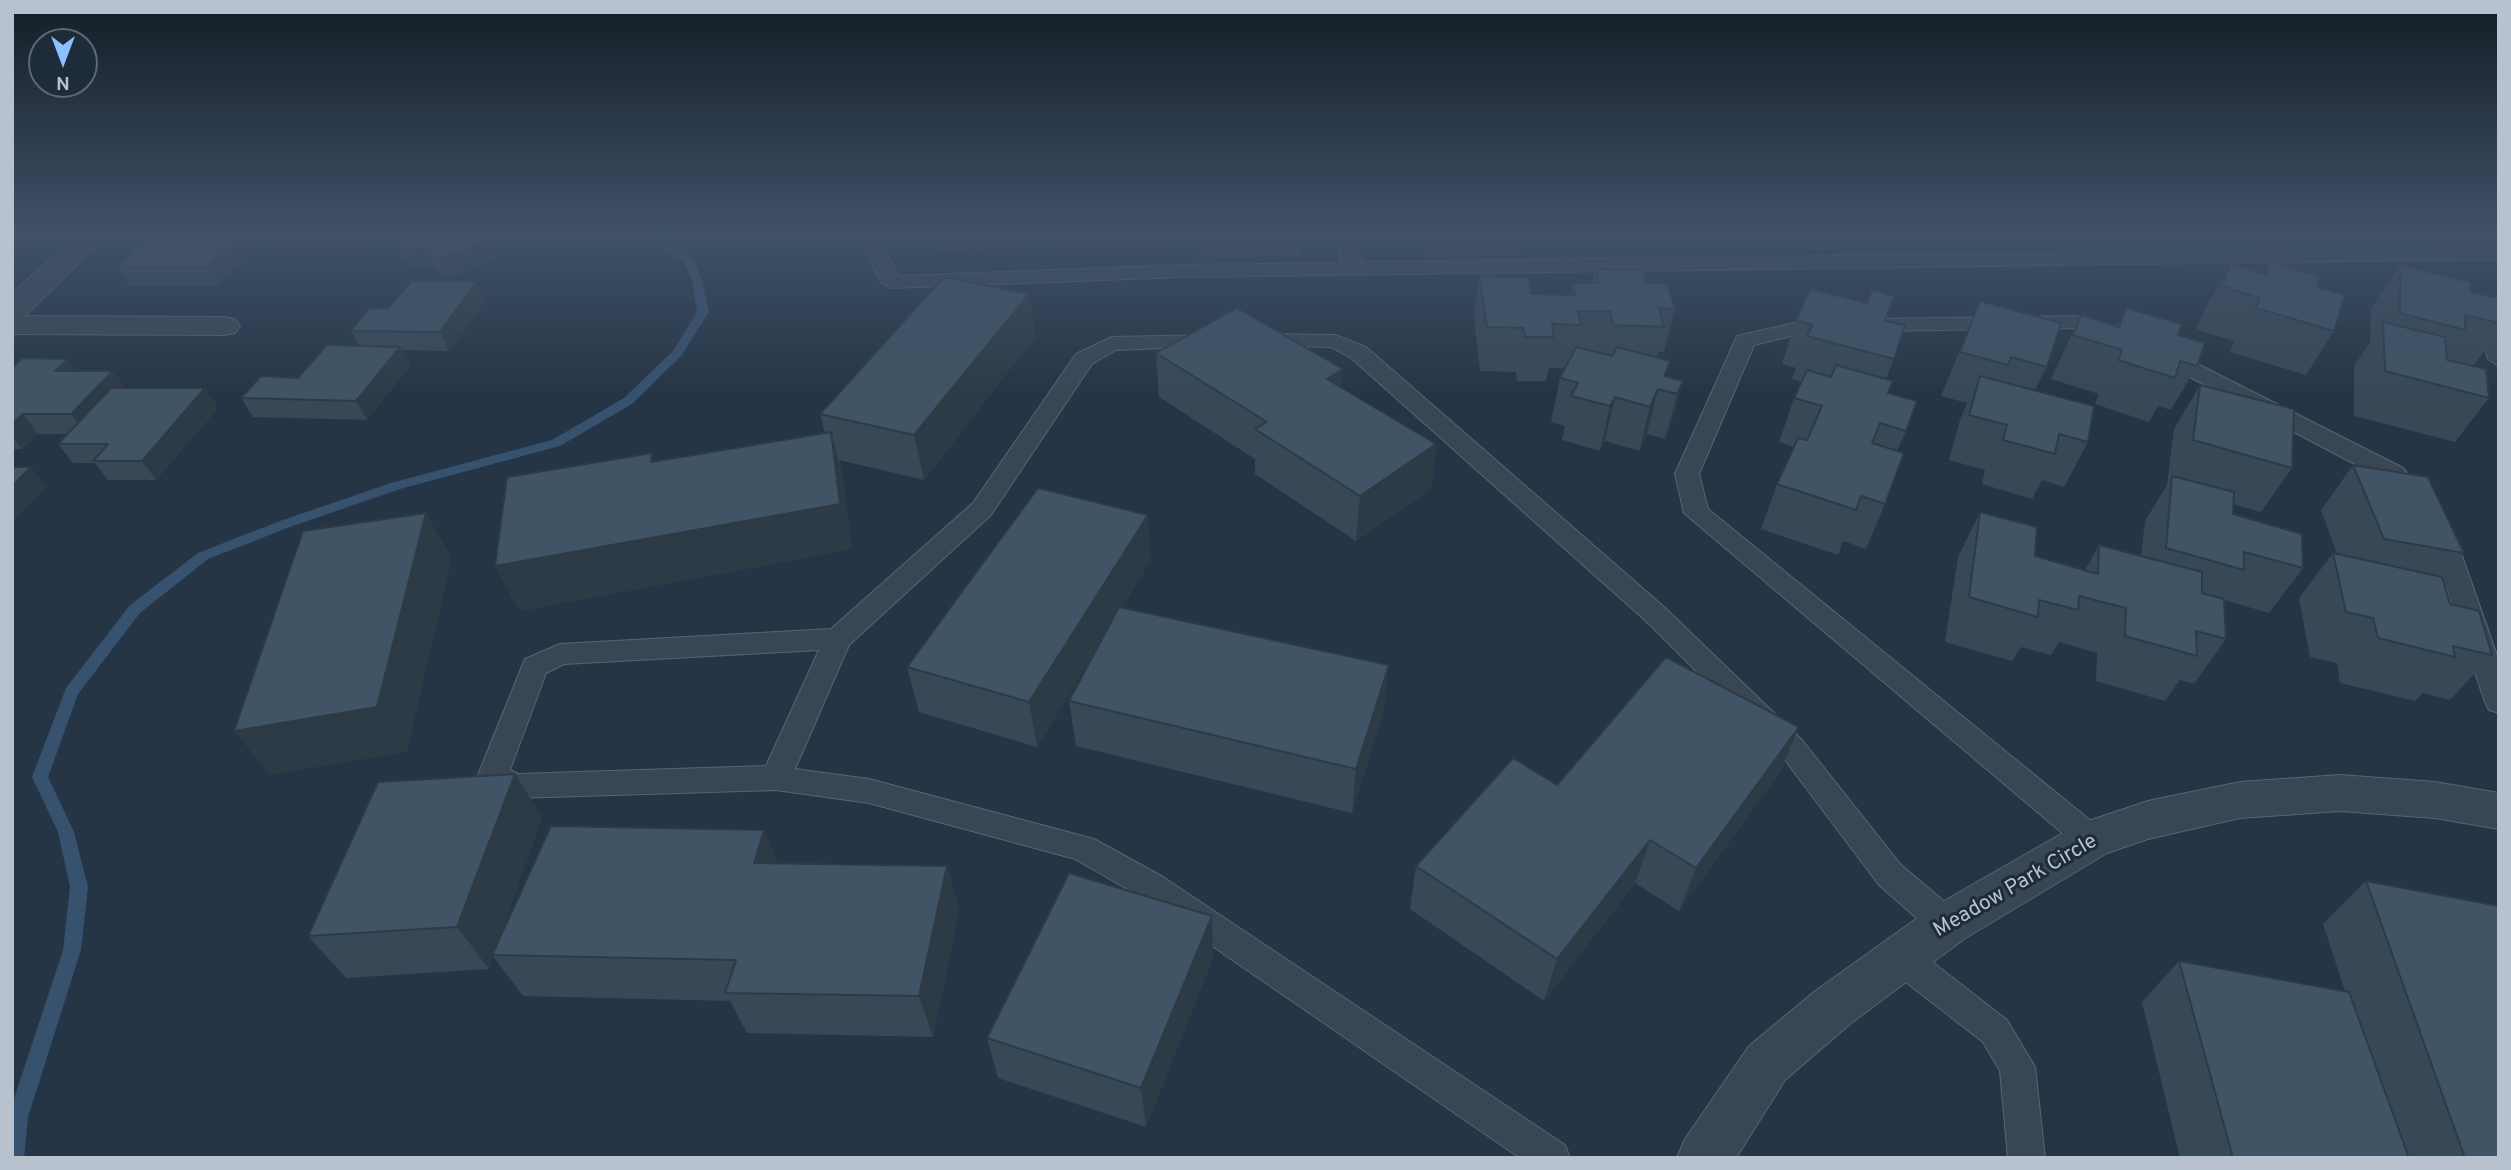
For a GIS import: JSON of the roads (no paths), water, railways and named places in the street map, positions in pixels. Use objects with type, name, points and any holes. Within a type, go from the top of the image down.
[{"type":"street","points":[[12,311],[37,288]]},
{"type":"street","points":[[12,325],[224,326]]},
{"type":"street","name":"Meadow Park Circle","points":[[1704,1158],[1767,1063],[1832,1008],[1947,924],[2091,839],[2148,820],[2240,800],[2340,793],[2435,800],[2499,811]]},
{"type":"lane","points":[[2091,839],[1696,513],[1687,474],[1745,341],[1807,326],[2083,322],[2138,341],[2395,474],[2438,524],[2499,702]]},
{"type":"lane","points":[[2499,323],[2489,326],[2499,359]]},
{"type":"lane","points":[[776,778],[838,639],[982,509],[1084,359],[1112,344],[1310,339],[1335,341],[1358,352],[1655,614],[1792,748],[1890,875],[1947,924]]},
{"type":"lane","points":[[838,639],[560,654],[535,666],[493,775],[515,786],[776,778],[869,791],[1083,848],[1152,887],[1552,1158]]},
{"type":"lane","points":[[1901,958],[1995,1031],[2017,1067],[2027,1158]]},
{"type":"waterway","points":[[14,1158],[18,1117],[72,950],[79,887],[66,832],[40,777],[71,692],[135,609],[203,556],[285,524],[396,486],[556,443],[628,401],[678,353],[703,312],[698,288]]}]
